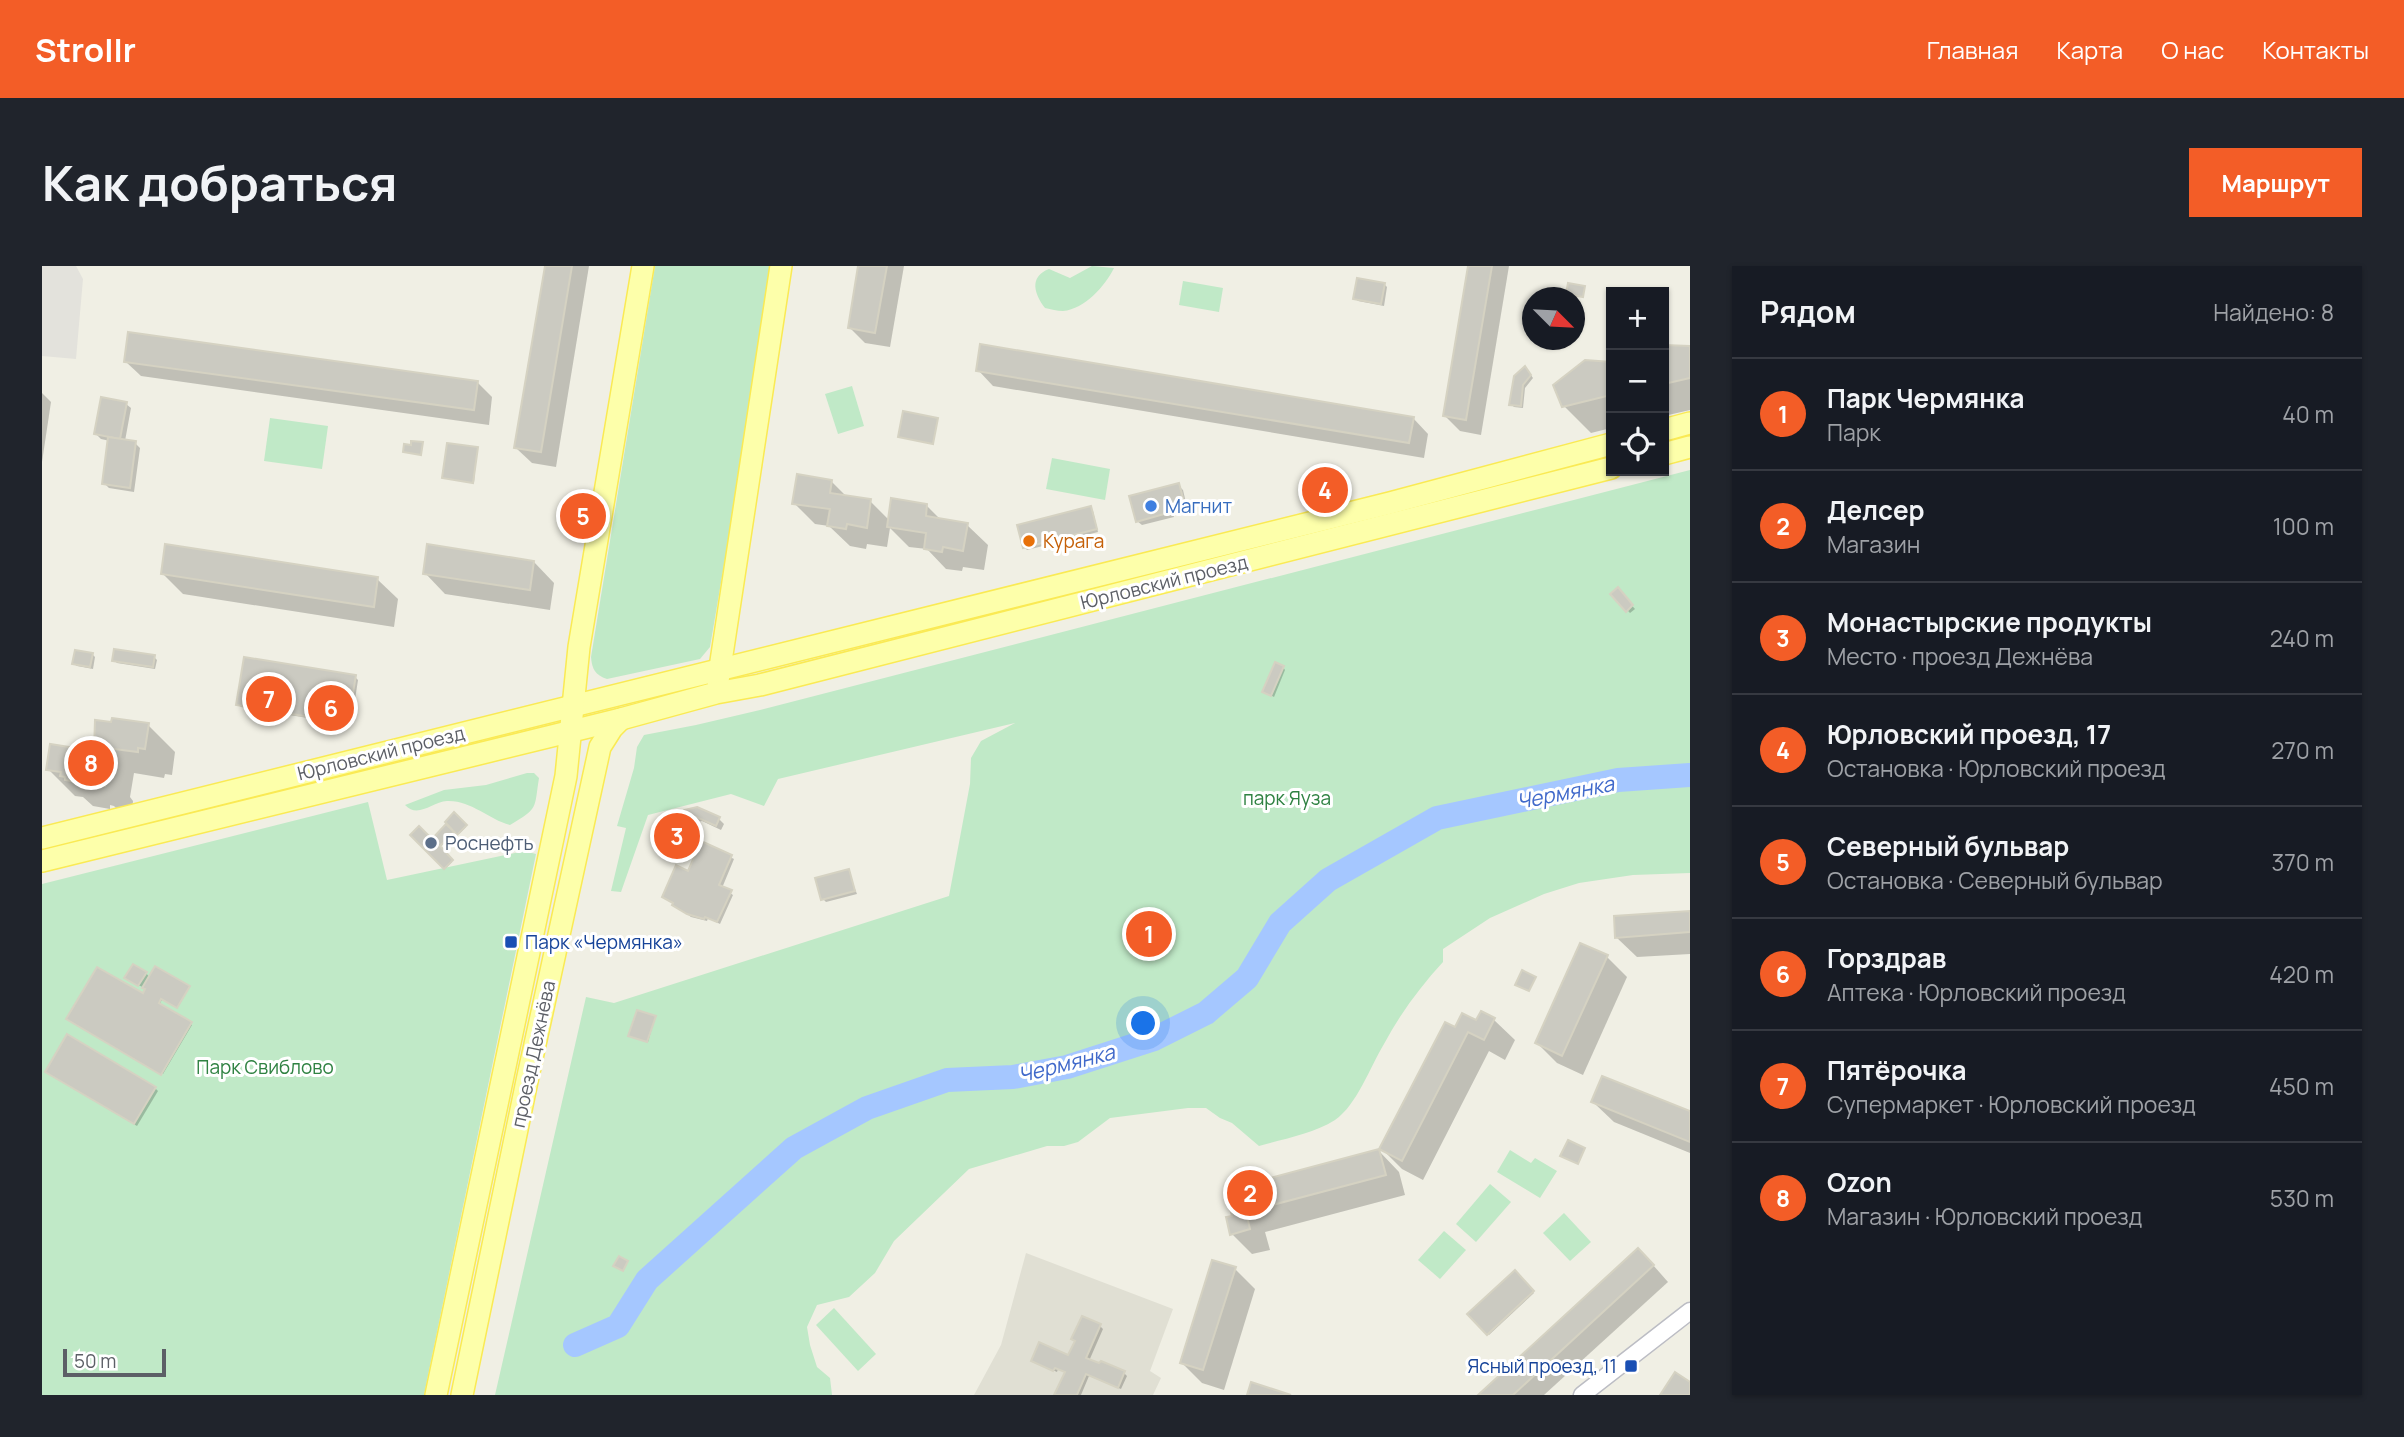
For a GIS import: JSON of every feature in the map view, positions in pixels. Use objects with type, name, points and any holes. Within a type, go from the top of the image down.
[{"type":"main road","name":"проезд Дежнёва","points":[[436,1395],[566,776],[580,638],[643,266]]},
{"type":"main road","points":[[716,693],[781,266]]},
{"type":"main road","points":[[1669,429],[1690,423]]},
{"type":"main road","name":"Юрловский проезд","points":[[42,838],[1390,503],[1606,445]]},
{"type":"main road","points":[[1669,453],[1690,447]]},
{"type":"main road","name":"Юрловский проезд","points":[[42,861],[621,719],[716,693],[760,685],[1606,469]]},
{"type":"main road","name":"проезд Дежнёва","points":[[462,1395],[600,747],[621,719]]},
{"type":"street","points":[[1582,1395],[1690,1311]]},
{"type":"shaded area","points":[[42,266],[76,266],[83,279],[76,359],[42,356]]},
{"type":"shaded area","points":[[1026,1253],[1173,1309],[1150,1371],[1161,1378],[1153,1395],[974,1395],[1001,1345]]},
{"type":"green space","points":[[655,266],[775,266],[710,647],[700,659],[607,679],[595,671],[591,657]]},
{"type":"green space","points":[[1092,266],[1114,268],[1093,296],[1071,309],[1061,311],[1045,308],[1035,287],[1042,272],[1049,269],[1070,278]]},
{"type":"green space","points":[[1183,281],[1223,288],[1219,312],[1179,305]]},
{"type":"green space","points":[[852,386],[864,426],[838,434],[825,394]]},
{"type":"green space","points":[[270,418],[328,426],[322,469],[264,461]]},
{"type":"green space","points":[[1052,458],[1110,469],[1105,500],[1046,489]]},
{"type":"green space","name":"парк Яуза","points":[[1690,470],[1690,873],[1633,875],[1579,883],[1544,894],[1490,918],[1443,949],[1443,962],[1418,991],[1397,1022],[1350,1105],[1335,1120],[1317,1129],[1259,1146],[1232,1123],[1206,1108],[1188,1108],[1110,1118],[1078,1142],[1064,1146],[1047,1146],[969,1169],[894,1241],[875,1273],[849,1297],[817,1305],[807,1327],[810,1345],[817,1367],[830,1378],[832,1395],[495,1395],[586,997],[614,1003],[949,896],[970,784],[971,758],[981,741],[1015,723],[778,779],[764,806],[731,794],[648,815],[621,892],[611,891],[626,828],[617,826],[634,768],[637,747],[644,735],[760,710]]},
{"type":"green space","points":[[534,773],[539,778],[534,807],[510,825],[456,801],[441,802],[420,810],[410,809],[405,805],[444,790],[486,785]]},
{"type":"green space","name":"Парк Свиблово","points":[[368,802],[387,880],[524,851],[536,854],[424,1395],[42,1395],[42,884]]},
{"type":"green space","points":[[1510,1150],[1531,1163],[1535,1158],[1557,1171],[1540,1198],[1497,1172]]},
{"type":"green space","points":[[1490,1184],[1511,1202],[1476,1242],[1456,1224]]},
{"type":"green space","points":[[1564,1213],[1591,1242],[1570,1261],[1543,1233]]},
{"type":"green space","points":[[1444,1231],[1466,1250],[1440,1279],[1418,1260]]},
{"type":"green space","points":[[834,1308],[876,1354],[858,1371],[816,1325]]},
{"type":"building","points":[[545,266],[572,266],[541,452],[514,448]]},
{"type":"building","points":[[858,266],[887,266],[875,333],[848,328]]},
{"type":"building","points":[[1468,266],[1492,266],[1466,420],[1443,416]]},
{"type":"building","points":[[1357,278],[1385,283],[1381,304],[1353,299]]},
{"type":"building","points":[[1568,283],[1585,286],[1585,287],[1567,287]]},
{"type":"building","points":[[128,332],[478,381],[474,410],[124,362]]},
{"type":"building","points":[[980,344],[1414,417],[1409,443],[976,371]]},
{"type":"building","points":[[1669,345],[1690,346],[1690,378],[1669,383]]},
{"type":"building","points":[[1585,360],[1606,362],[1606,396],[1562,407],[1553,385]]},
{"type":"building","points":[[1525,366],[1531,375],[1523,385],[1521,406],[1509,405],[1514,376]]},
{"type":"building","points":[[101,397],[127,402],[120,439],[94,434]]},
{"type":"building","points":[[903,411],[938,418],[933,444],[898,437]]},
{"type":"building","points":[[108,437],[136,441],[130,488],[102,484]]},
{"type":"building","points":[[411,441],[423,442],[421,455],[403,452],[404,444],[411,445]]},
{"type":"building","points":[[447,443],[478,447],[473,483],[442,478]]},
{"type":"building","points":[[797,474],[832,480],[830,493],[871,499],[867,528],[847,524],[846,529],[827,526],[830,509],[792,504]]},
{"type":"building","points":[[1179,483],[1184,502],[1169,506],[1171,512],[1136,522],[1129,496]]},
{"type":"building","points":[[891,498],[927,504],[926,516],[968,523],[963,551],[943,547],[942,552],[924,549],[926,533],[887,527]]},
{"type":"building","points":[[1091,506],[1097,529],[1023,548],[1017,525]]},
{"type":"building","points":[[165,544],[378,577],[374,607],[161,574]]},
{"type":"building","points":[[427,544],[534,561],[530,590],[423,574]]},
{"type":"building","points":[[1618,587],[1633,605],[1626,612],[1610,594]]},
{"type":"building","points":[[114,649],[155,655],[153,667],[112,661]]},
{"type":"building","points":[[75,650],[93,653],[90,667],[72,664]]},
{"type":"building","points":[[244,657],[356,675],[348,723],[236,705]]},
{"type":"building","points":[[1275,662],[1284,666],[1271,696],[1262,692]]},
{"type":"building","points":[[112,718],[149,723],[145,749],[138,748],[138,752],[107,748],[105,786],[89,784],[90,780],[84,779],[83,783],[65,780],[65,777],[60,776],[61,772],[46,770],[50,744],[94,751],[95,720],[111,722]]},
{"type":"building","points":[[697,807],[720,817],[716,826],[696,817],[690,818],[675,850],[668,847],[684,810]]},
{"type":"building","points":[[454,812],[467,825],[457,835],[445,822]]},
{"type":"building","name":"Роснефть","points":[[446,824],[454,832],[440,846],[453,860],[444,869],[410,835],[419,826],[432,839]]},
{"type":"building","points":[[701,841],[732,855],[719,885],[732,890],[717,922],[687,914],[662,897],[676,865],[688,871]]},
{"type":"building","points":[[849,869],[855,891],[821,900],[815,878]]},
{"type":"building","points":[[1690,911],[1690,932],[1615,938],[1614,916]]},
{"type":"building","points":[[1580,943],[1608,955],[1562,1056],[1535,1043]]},
{"type":"building","points":[[133,964],[147,972],[138,986],[124,978]]},
{"type":"building","points":[[155,966],[190,986],[177,1008],[161,999],[159,1003],[192,1022],[161,1075],[66,1019],[97,967],[143,993],[145,989],[142,988]]},
{"type":"building","points":[[1522,970],[1536,977],[1529,991],[1515,985]]},
{"type":"building","points":[[637,1010],[656,1016],[647,1042],[628,1036]]},
{"type":"building","points":[[1481,1011],[1495,1018],[1484,1040],[1468,1032],[1402,1161],[1379,1149],[1445,1022],[1455,1027],[1462,1013],[1476,1020]]},
{"type":"building","points":[[67,1034],[156,1087],[134,1124],[45,1072]]},
{"type":"building","points":[[1602,1076],[1690,1111],[1690,1142],[1591,1102]]},
{"type":"building","points":[[1568,1140],[1585,1148],[1578,1164],[1560,1156]]},
{"type":"building","points":[[1379,1149],[1386,1175],[1246,1212],[1250,1229],[1230,1235],[1226,1217],[1232,1216],[1228,1200],[1243,1196],[1240,1186]]},
{"type":"building","points":[[1638,1248],[1654,1265],[1513,1395],[1478,1395]]},
{"type":"building","points":[[619,1256],[628,1261],[623,1271],[613,1266]]},
{"type":"building","points":[[1212,1260],[1236,1267],[1203,1370],[1180,1363]]},
{"type":"building","points":[[1515,1270],[1534,1291],[1487,1335],[1467,1314]]},
{"type":"building","points":[[1082,1316],[1101,1324],[1086,1358],[1125,1371],[1118,1388],[1086,1374],[1077,1395],[1054,1395],[1065,1372],[1055,1368],[1053,1371],[1031,1361],[1039,1342],[1068,1355],[1075,1341],[1071,1339]]},
{"type":"building","points":[[1675,1372],[1690,1382],[1690,1395],[1660,1395]]},
{"type":"building","points":[[1251,1382],[1291,1395],[1247,1395]]},
{"type":"waterway","name":"Чермянка","points":[[575,1345],[618,1326],[647,1280],[794,1148],[867,1108],[947,1080],[1013,1077],[1067,1067],[1154,1039],[1206,1013],[1247,978],[1280,923],[1328,880],[1437,818],[1618,780],[1690,775]]},
{"type":"place","name":"Юрловский проезд, 17","points":[[1325,490]]},
{"type":"place","name":"Магнит","points":[[1151,506]]},
{"type":"place","name":"Северный бульвар","points":[[583,516]]},
{"type":"place","name":"Курага","points":[[1029,541]]},
{"type":"place","name":"Пятёрочка","points":[[269,699]]},
{"type":"place","name":"Горздрав","points":[[331,708]]},
{"type":"place","name":"Ozon","points":[[91,763]]},
{"type":"place","name":"Монастырские продукты","points":[[677,836]]},
{"type":"place","name":"Роснефть","points":[[431,843]]},
{"type":"place","name":"Парк Чермянка","points":[[1149,934]]},
{"type":"place","name":"Парк «Чермянка»","points":[[511,942]]},
{"type":"place","name":"Делсер","points":[[1250,1193]]},
{"type":"place","name":"Ясный проезд, 11","points":[[1631,1366]]}]
